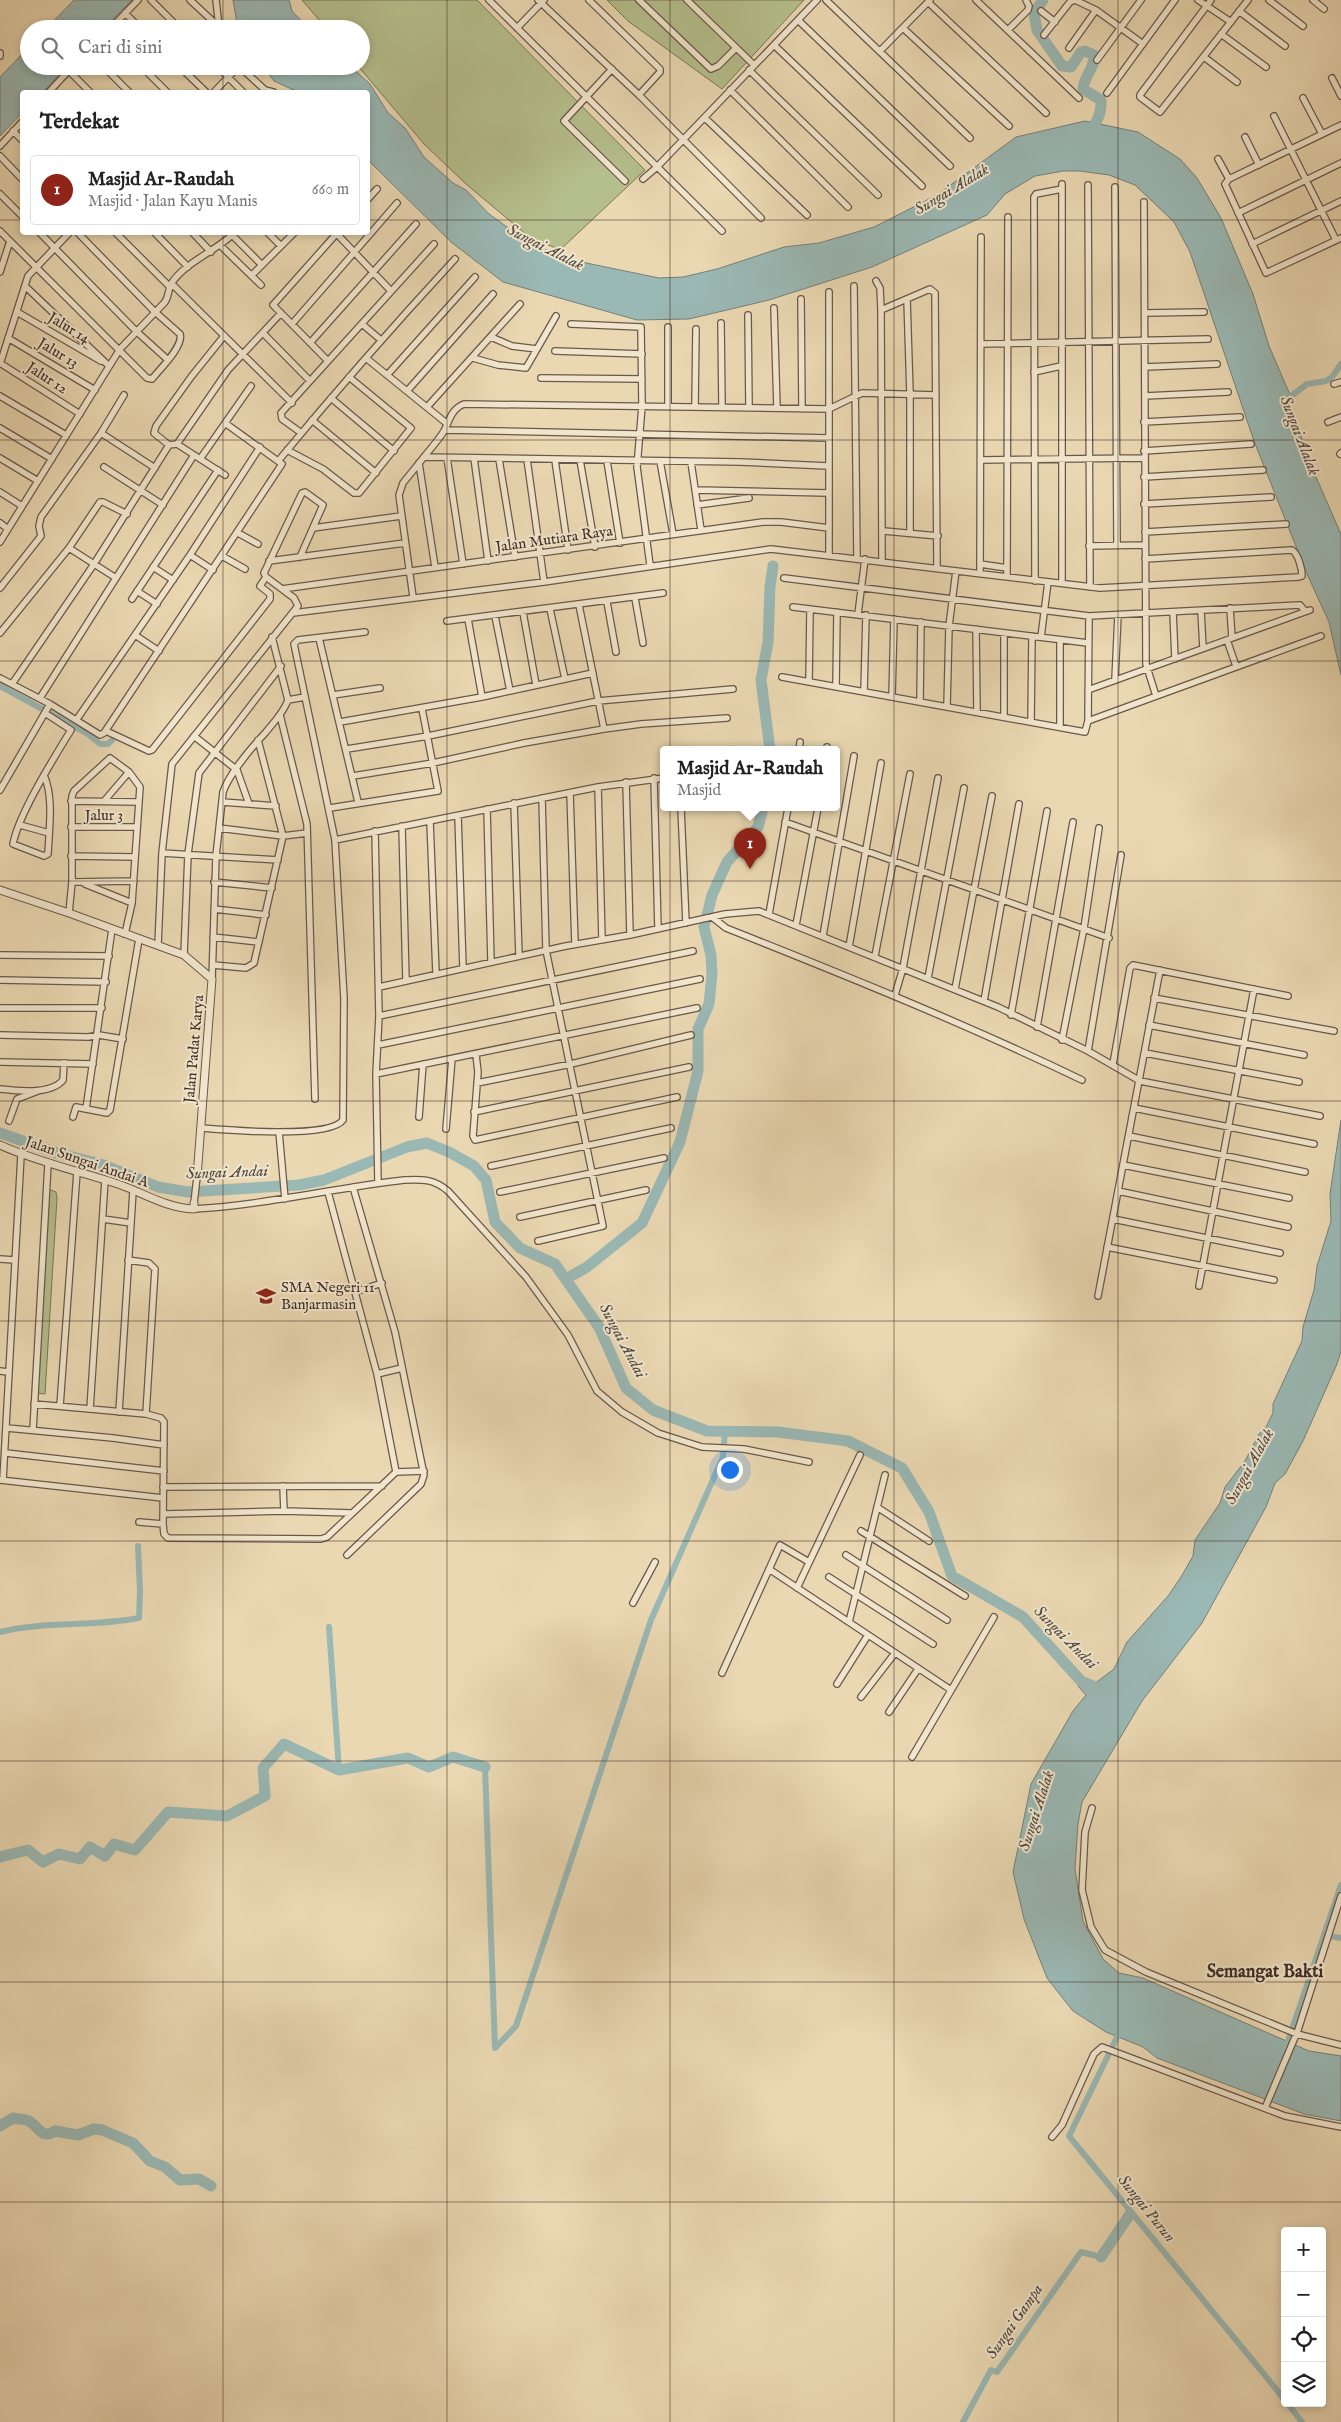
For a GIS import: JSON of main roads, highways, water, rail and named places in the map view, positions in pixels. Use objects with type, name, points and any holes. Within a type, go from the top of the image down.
[{"type":"water","points":[[74,0],[132,0],[113,20],[55,20]]},
{"type":"water","points":[[233,0],[289,0],[292,11],[300,20],[236,20]]},
{"type":"water","points":[[20,56],[20,75],[59,75],[45,90],[20,90],[20,115],[0,136],[0,77]]},
{"type":"water","name":"Sungai Alalak","points":[[269,75],[360,75],[370,84],[388,113],[405,128],[424,157],[453,183],[466,190],[489,214],[528,242],[567,259],[659,278],[683,277],[717,269],[784,247],[819,243],[874,227],[937,195],[1016,137],[1085,121],[1138,132],[1180,159],[1197,178],[1221,218],[1253,294],[1269,346],[1291,397],[1288,396],[1309,461],[1341,534],[1341,675],[1329,622],[1307,574],[1254,441],[1190,252],[1174,222],[1135,185],[1109,175],[1080,171],[1063,171],[1035,176],[1005,194],[987,215],[872,267],[769,300],[689,319],[637,320],[503,282],[451,242],[370,162],[370,90],[294,90],[274,81]]},
{"type":"water","name":"Sungai Alalak","points":[[1341,1120],[1341,1351],[1337,1364],[1303,1441],[1285,1474],[1275,1483],[1266,1507],[1202,1623],[1142,1701],[1082,1802],[1078,1824],[1075,1869],[1083,1921],[1103,1959],[1119,1973],[1143,1978],[1309,2051],[1341,2056],[1341,2121],[1304,2114],[1157,2058],[1143,2047],[1106,2032],[1073,2011],[1047,1978],[1024,1919],[1013,1872],[1031,1784],[1073,1711],[1086,1695],[1078,1686],[1081,1681],[1088,1685],[1094,1684],[1114,1669],[1127,1642],[1168,1596],[1193,1556],[1195,1540],[1220,1503],[1225,1487],[1245,1461],[1259,1434],[1266,1427],[1273,1413],[1273,1404],[1302,1341],[1303,1327],[1314,1290],[1317,1266],[1331,1221],[1330,1194]]},
{"type":"waterway","points":[[1043,0],[1034,13],[1037,30],[1062,66],[1071,67],[1081,52],[1085,51],[1094,55],[1093,64],[1083,89],[1101,100],[1101,105],[1098,119],[1087,135]]},
{"type":"waterway","name":"Sungai Alalak","points":[[1282,403],[1307,384],[1326,381],[1332,377],[1341,364]]},
{"type":"waterway","points":[[769,746],[761,680],[768,642],[770,587],[773,566]]},
{"type":"waterway","points":[[0,686],[88,734],[100,744],[108,744],[116,736],[120,738]]},
{"type":"waterway","points":[[566,1279],[587,1267],[642,1223],[680,1142],[698,1071],[698,1029],[709,1004],[712,974],[711,955],[704,927],[712,895],[727,862],[758,827],[762,811]]},
{"type":"waterway","name":"Sungai Andai","points":[[0,1133],[57,1153],[104,1165],[158,1187],[188,1192],[299,1185],[324,1180],[407,1147],[427,1143],[449,1152],[474,1166],[486,1180],[495,1222],[520,1248],[555,1264],[599,1327],[626,1388],[653,1410],[707,1431],[778,1432],[848,1441],[902,1468],[929,1512],[952,1576],[1023,1617],[1081,1681],[1103,1690]]},
{"type":"waterway","points":[[485,1767],[495,2048],[516,2026],[651,1620],[723,1457],[725,1430]]},
{"type":"waterway","points":[[0,1632],[34,1626],[122,1621],[139,1618],[138,1546]]},
{"type":"waterway","points":[[329,1627],[339,1770]]},
{"type":"waterway","points":[[0,1857],[28,1850],[43,1862],[59,1854],[80,1859],[90,1847],[105,1856],[114,1844],[135,1850],[168,1812],[227,1816],[265,1796],[263,1768],[284,1744],[339,1770],[408,1758],[429,1767],[453,1757],[485,1767]]},
{"type":"waterway","points":[[1285,2050],[1341,1885]]},
{"type":"waterway","points":[[1325,1935],[1341,1938]]},
{"type":"waterway","name":"Sungai Purun","points":[[1120,2031],[1069,2136],[1281,2395]]},
{"type":"waterway","points":[[0,2126],[13,2118],[29,2121],[41,2132],[47,2134],[55,2131],[78,2135],[94,2129],[102,2130],[133,2143],[150,2161],[165,2167],[180,2180],[199,2179],[211,2186]]},
{"type":"waterway","points":[[1101,2257],[1130,2214]]},
{"type":"waterway","name":"Sungai Gampa","points":[[963,2422],[991,2370],[997,2372],[1081,2252],[1101,2257]]},
{"type":"waterway","name":"Sungai Purun","points":[[1290,2407],[1302,2422]]},
{"type":"place","name":"Masjid Ar-Raudah","points":[[750,869]]},
{"type":"place","name":"SMA Negeri 11 Banjarmasin","points":[[266,1296]]},
{"type":"district","name":"Semangat Bakti","points":[[1265,1972]]}]
